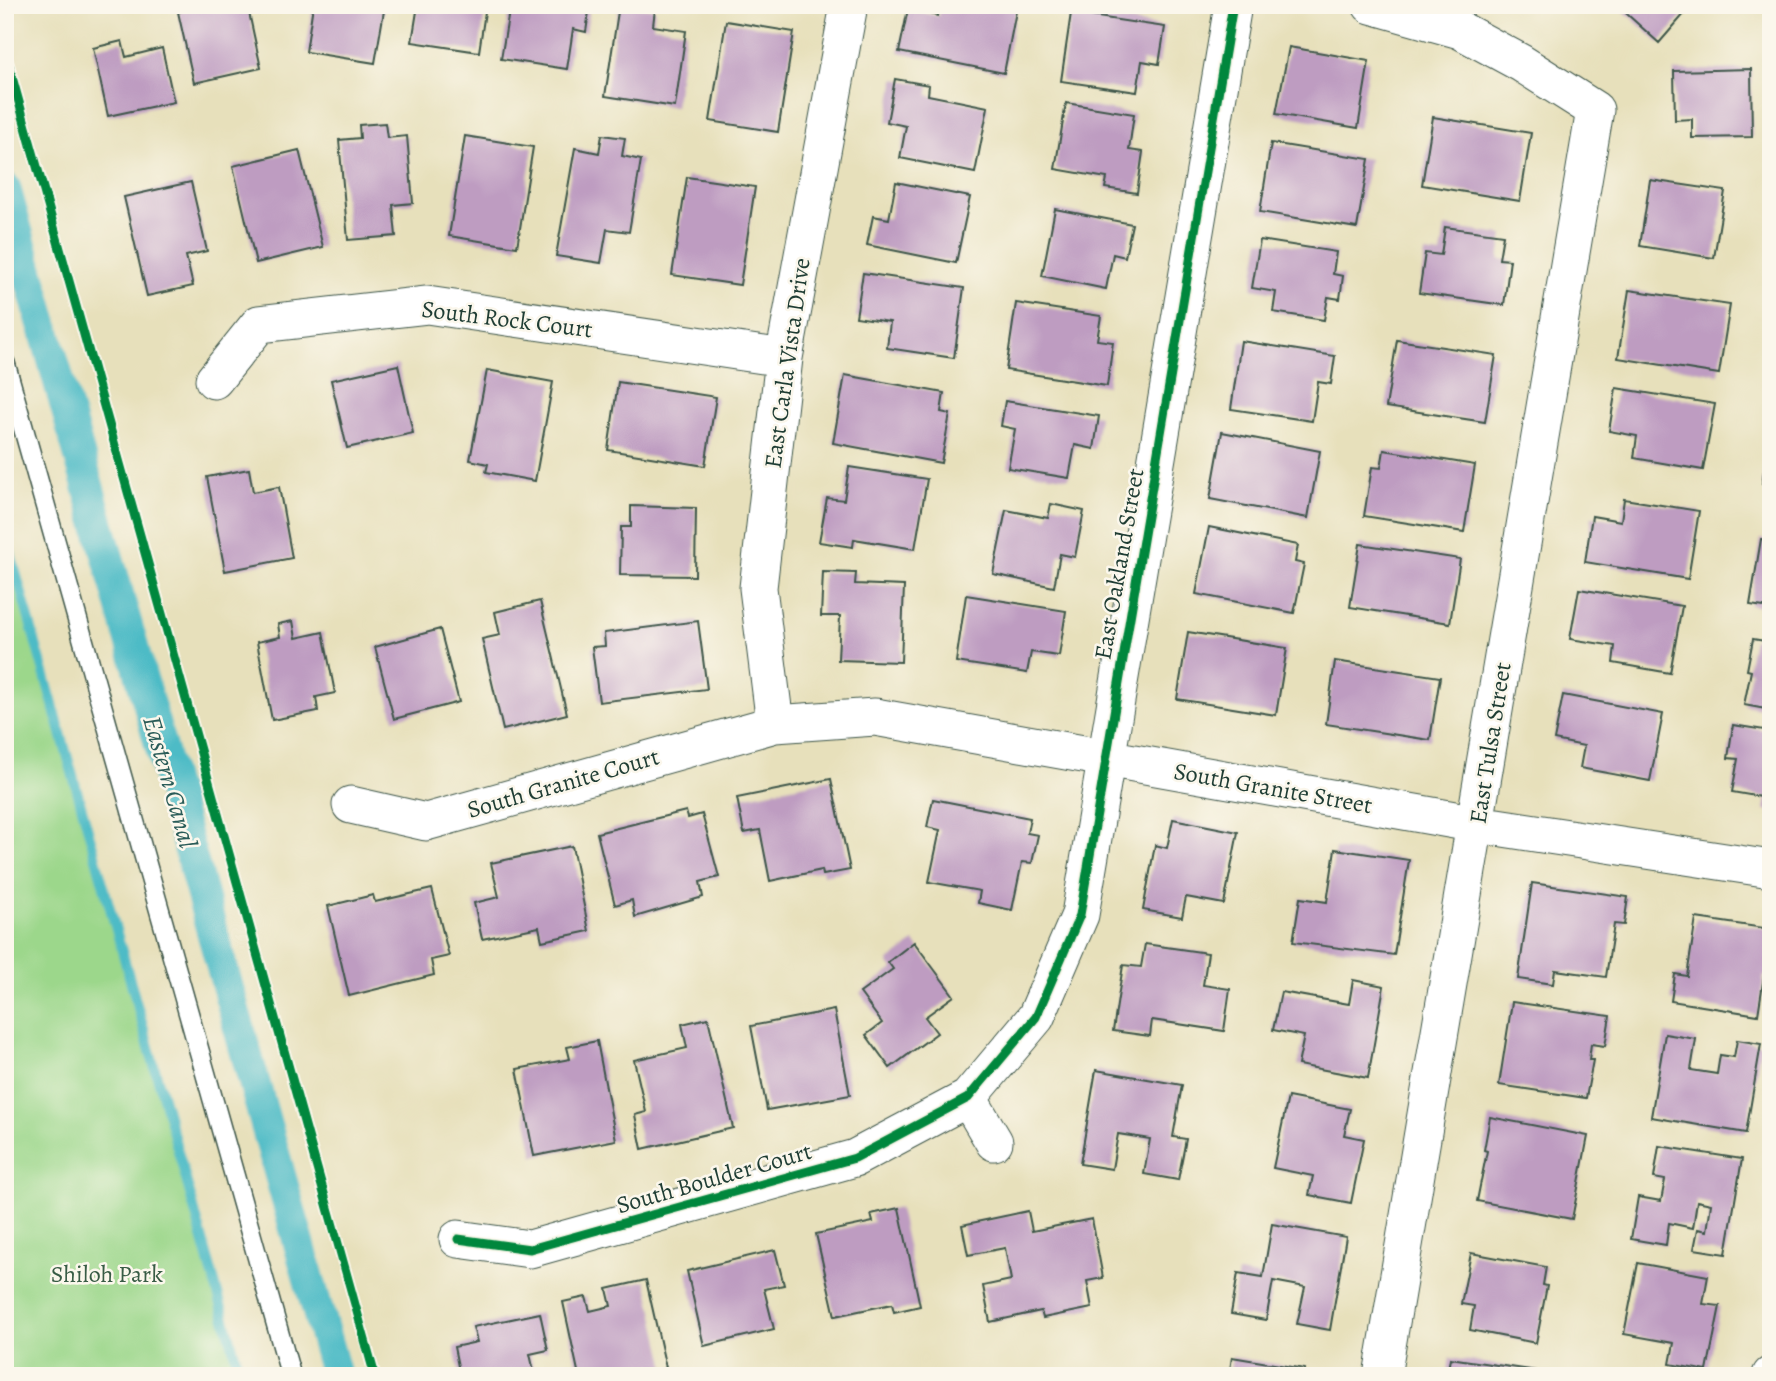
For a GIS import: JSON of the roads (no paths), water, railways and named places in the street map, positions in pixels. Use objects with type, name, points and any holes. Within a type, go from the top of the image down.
[{"type":"street","name":"East Carla Vista Drive","points":[[775,724],[758,588],[784,358],[849,5]]},
{"type":"street","name":"East Oakland Street","points":[[968,1098],[1036,1017],[1080,915],[1233,5]]},
{"type":"street","name":"East Tulsa Street","points":[[1371,5],[1460,30],[1521,63],[1595,110],[1382,1376]]},
{"type":"street","name":"South Rock Court","points":[[214,380],[259,324],[427,305],[784,358]]},
{"type":"street","name":"South Granite Street","points":[[775,724],[875,717],[1477,824],[1771,869]]},
{"type":"street","name":"South Granite Court","points":[[351,805],[426,822],[775,724]]},
{"type":"street","points":[[968,1098],[994,1142]]},
{"type":"street","name":"South Boulder Court","points":[[458,1239],[530,1249],[855,1158],[968,1098]]},
{"type":"lane","points":[[5,363],[291,1376]]},
{"type":"waterway","name":"Eastern Canal","points":[[5,188],[336,1376]]},
{"type":"waterway","points":[[5,533],[241,1376]]},
{"type":"park label","name":"Shiloh Park","points":[[107,1274]]}]
